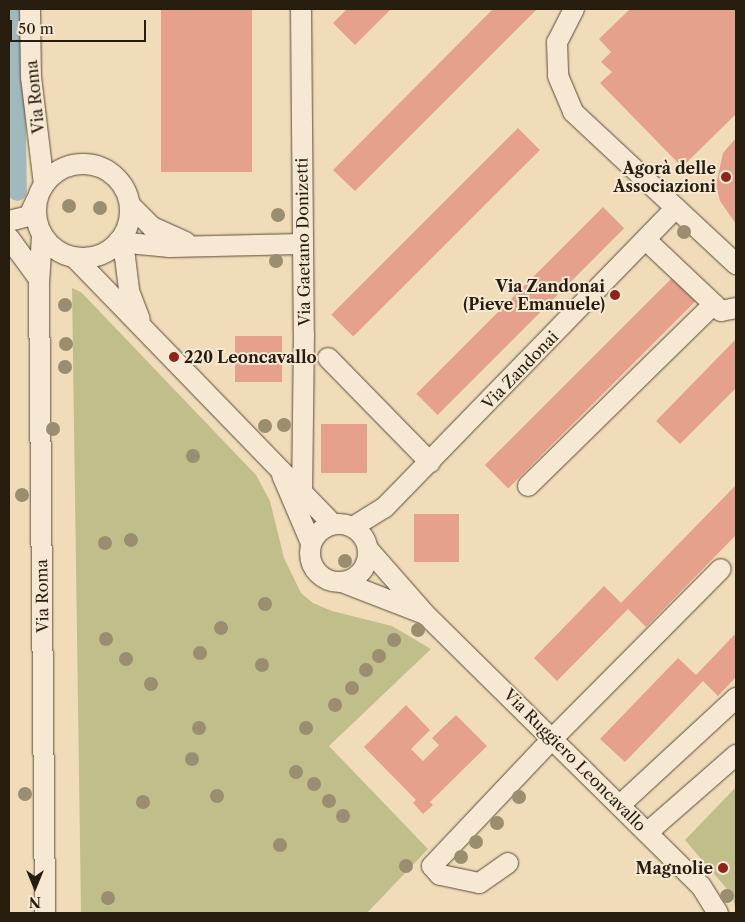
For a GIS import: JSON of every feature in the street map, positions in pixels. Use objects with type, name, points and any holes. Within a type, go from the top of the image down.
[{"type":"street","name":"Via Roma","points":[[30,9],[31,77],[40,193]]},
{"type":"street","name":"Via Gaetano Donizetti","points":[[301,9],[302,488]]},
{"type":"street","points":[[574,9],[557,42],[558,76],[573,112],[736,264]]},
{"type":"street","points":[[9,221],[29,216],[40,193],[68,166],[84,164],[100,168],[113,175],[124,188],[130,205],[152,227],[171,238],[195,244]]},
{"type":"street","points":[[40,193],[36,218],[42,236],[56,250],[75,258],[277,464],[343,525],[366,540],[368,559],[359,575],[342,582]]},
{"type":"street","points":[[9,237],[39,279],[50,263],[75,258],[92,258],[118,242],[127,228],[130,205]]},
{"type":"street","name":"Via Zandonai","points":[[384,508],[646,241],[675,209]]},
{"type":"street","name":"Via Roma","points":[[42,236],[39,279],[45,913]]},
{"type":"street","points":[[9,237],[29,241],[42,236]]},
{"type":"street","points":[[646,241],[721,312],[736,308]]},
{"type":"street","points":[[118,242],[135,246],[302,244]]},
{"type":"street","points":[[118,242],[126,257],[129,291],[136,312],[149,332]]},
{"type":"street","points":[[528,486],[714,304]]},
{"type":"street","points":[[328,358],[430,462]]},
{"type":"street","points":[[277,464],[311,543],[311,562],[318,574],[332,582],[342,582],[424,613]]},
{"type":"street","points":[[311,543],[324,528],[343,525],[384,508]]},
{"type":"street","points":[[368,549],[384,508]]},
{"type":"street","name":"Via Ruggiero Leoncavallo","points":[[368,549],[424,613],[553,738],[701,886],[718,913]]},
{"type":"street","points":[[508,863],[479,883],[440,876],[432,866],[553,738],[721,569]]},
{"type":"street","points":[[620,805],[736,698]]},
{"type":"street","points":[[648,832],[736,755]]},
{"type":"shaded area","points":[[72,288],[81,292],[256,475],[270,501],[284,558],[301,593],[313,603],[332,611],[392,626],[431,649],[329,746],[428,849],[367,913],[81,913]]},
{"type":"shaded area","name":"Magnolie","points":[[736,787],[736,913],[733,896],[685,840]]},
{"type":"building","points":[[161,9],[252,9],[252,172],[161,172]]},
{"type":"building","points":[[347,9],[391,9],[355,45],[333,23]]},
{"type":"building","points":[[493,9],[537,9],[355,191],[333,170]]},
{"type":"building","points":[[630,9],[736,9],[736,114],[682,167],[600,83],[612,72],[601,62],[611,52],[599,39]]},
{"type":"building","points":[[518,128],[540,150],[353,337],[331,315]]},
{"type":"building","name":"Agorà delle Associazioni","points":[[736,138],[736,224],[720,201],[716,185],[723,153]]},
{"type":"building","points":[[603,207],[624,228],[438,415],[416,394]]},
{"type":"building","points":[[673,277],[696,300],[508,488],[485,465]]},
{"type":"building","points":[[235,336],[282,336],[282,382],[235,382]]},
{"type":"building","points":[[736,339],[736,388],[680,444],[656,421]]},
{"type":"building","points":[[321,424],[367,424],[367,473],[321,473]]},
{"type":"building","points":[[736,485],[736,535],[646,627],[628,609],[557,681],[534,658],[604,586],[621,603]]},
{"type":"building","points":[[414,514],[459,514],[459,562],[414,562]]},
{"type":"building","points":[[736,633],[736,677],[718,696],[703,681],[625,762],[600,739],[678,658],[696,675]]},
{"type":"building","points":[[406,705],[430,730],[411,749],[423,761],[439,745],[432,738],[456,715],[487,746],[430,802],[433,805],[423,814],[413,803],[416,800],[364,747]]},
{"type":"waterway","points":[[14,9],[17,191]]},
{"type":"place","name":"Agorà delle Associazioni","points":[[726,177]]},
{"type":"place","name":"Via Zandonai (Pieve Emanuele)","points":[[615,295]]},
{"type":"place","name":"220 Leoncavallo","points":[[174,357]]},
{"type":"place","name":"Magnolie","points":[[723,868]]}]
